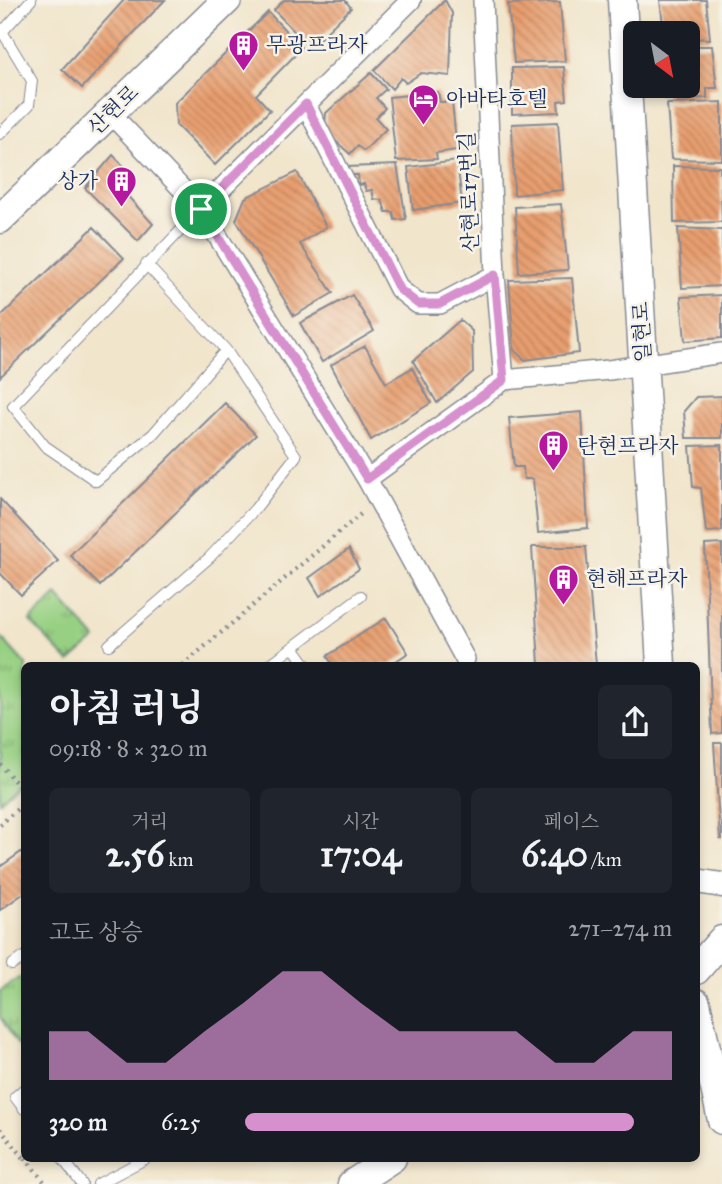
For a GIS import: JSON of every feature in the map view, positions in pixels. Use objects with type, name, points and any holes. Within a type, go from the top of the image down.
[{"type":"main road","name":"산현로","points":[[0,219],[227,0]]},
{"type":"main road","name":"일현로","points":[[622,0],[661,662]]},
{"type":"main road","points":[[700,968],[722,940]]},
{"type":"main road","points":[[700,971],[722,957]]},
{"type":"main road","points":[[700,972],[722,968]]},
{"type":"main road","points":[[700,1021],[722,1120]]},
{"type":"main road","points":[[352,1184],[386,1162]]},
{"type":"street","points":[[201,209],[411,0]]},
{"type":"street","name":"산현로17번길","points":[[483,0],[495,275],[504,380]]},
{"type":"street","points":[[306,104],[399,289],[418,304],[440,304],[495,275]]},
{"type":"street","points":[[110,113],[201,209],[367,479],[460,662]]},
{"type":"street","points":[[367,479],[504,380],[643,366],[722,353]]},
{"type":"street","points":[[700,882],[722,885]]},
{"type":"lane","points":[[0,134],[29,105],[32,81],[2,29],[31,0]]},
{"type":"lane","points":[[201,209],[13,406],[45,446],[96,481],[153,434],[226,350]]},
{"type":"lane","points":[[109,645],[209,558],[255,509],[296,456],[226,350],[146,264]]},
{"type":"lane","points":[[273,662],[361,596]]},
{"type":"lane","points":[[293,647],[304,662]]},
{"type":"lane","points":[[12,965],[21,959]]},
{"type":"lane","points":[[21,1092],[15,1097],[21,1105]]},
{"type":"lane","points":[[65,1162],[82,1184]]},
{"type":"lane","points":[[98,1184],[139,1162]]},
{"type":"path","points":[[187,662],[363,512]]},
{"type":"path","points":[[0,764],[21,788]]},
{"type":"path","points":[[0,825],[21,806]]},
{"type":"path","points":[[0,1129],[21,1153]]},
{"type":"path","points":[[28,1162],[46,1184]]},
{"type":"green space","points":[[57,595],[96,639],[69,662],[30,621]]},
{"type":"green space","points":[[0,636],[23,662],[21,662],[21,783],[0,801]]},
{"type":"green space","points":[[20,978],[21,1043],[18,1045],[0,1017],[0,991]]},
{"type":"building","points":[[124,0],[165,0],[82,88],[62,69]]},
{"type":"building","points":[[284,0],[345,0],[351,8],[310,48],[274,10]]},
{"type":"building","points":[[445,0],[452,13],[450,76],[421,73],[406,83],[401,78],[392,89],[374,70]]},
{"type":"building","points":[[660,0],[706,0],[710,39],[700,39],[700,21],[663,21]]},
{"type":"building","points":[[560,2],[565,61],[514,63],[508,4]]},
{"type":"building","name":"무광프라자","points":[[268,12],[302,48],[256,95],[270,110],[215,165],[176,125],[175,103]]},
{"type":"building","points":[[700,46],[712,46],[717,88],[707,88],[707,98],[665,99],[700,98]]},
{"type":"building","points":[[564,67],[567,100],[558,101],[559,112],[512,114],[512,68]]},
{"type":"building","points":[[371,73],[386,89],[376,98],[385,108],[376,118],[386,129],[364,151],[357,146],[350,154],[330,136],[325,126],[326,113]]},
{"type":"building","name":"아바타호텔","points":[[438,92],[440,102],[452,102],[457,150],[436,153],[437,159],[396,161],[389,97]]},
{"type":"building","points":[[722,102],[722,160],[671,159],[667,104]]},
{"type":"building","points":[[558,122],[563,190],[514,195],[512,124]]},
{"type":"building","name":"상가","points":[[113,155],[135,178],[123,191],[153,224],[138,241],[85,188]]},
{"type":"building","points":[[457,161],[462,203],[413,210],[408,167]]},
{"type":"building","points":[[397,165],[406,219],[395,220],[393,212],[386,212],[382,200],[374,199],[372,190],[366,191],[364,184],[359,185],[358,175],[350,175],[347,167]]},
{"type":"building","points":[[673,166],[720,167],[722,222],[674,223]]},
{"type":"building","points":[[297,172],[326,227],[300,244],[333,293],[294,316],[236,220],[245,198]]},
{"type":"building","points":[[561,204],[568,270],[519,273],[515,207]]},
{"type":"building","points":[[94,227],[124,258],[0,377],[0,317]]},
{"type":"building","points":[[678,228],[722,230],[722,286],[682,288]]},
{"type":"building","points":[[572,278],[579,353],[525,360],[514,350],[509,280]]},
{"type":"building","points":[[352,295],[374,331],[322,362],[300,323]]},
{"type":"building","points":[[722,295],[722,338],[685,341],[681,297]]},
{"type":"building","points":[[460,320],[472,331],[473,372],[437,403],[413,361]]},
{"type":"building","points":[[365,346],[386,383],[412,368],[431,403],[371,440],[331,365]]},
{"type":"building","points":[[722,396],[722,438],[686,438],[684,411],[696,397]]},
{"type":"building","points":[[225,403],[256,435],[100,586],[70,555]]},
{"type":"building","name":"탄현프라자","points":[[582,412],[588,528],[538,533],[533,479],[524,479],[523,467],[514,467],[509,418]]},
{"type":"building","points":[[722,445],[722,531],[706,532],[701,488],[693,487],[690,446]]},
{"type":"building","points":[[0,499],[58,561],[21,595],[0,573]]},
{"type":"building","points":[[722,544],[722,733],[712,734],[705,545]]},
{"type":"building","name":"현해프라자","points":[[532,547],[586,547],[596,662],[539,662]]},
{"type":"building","points":[[349,549],[359,569],[320,596],[309,578]]},
{"type":"building","points":[[386,618],[408,653],[394,662],[331,662],[327,656]]},
{"type":"building","points":[[714,743],[722,743],[722,839],[720,839]]},
{"type":"building","points":[[21,852],[21,895],[0,910],[0,867]]},
{"type":"place","name":"무광프라자","points":[[243,72]]},
{"type":"place","name":"아바타호텔","points":[[423,126]]},
{"type":"place","name":"상가","points":[[121,208]]},
{"type":"place","name":"탄현프라자","points":[[554,473]]},
{"type":"place","name":"현해프라자","points":[[563,606]]},
{"type":"route","points":[[306,104],[399,289],[418,304],[440,304],[495,275],[504,380],[367,479],[201,209],[306,104]]}]
